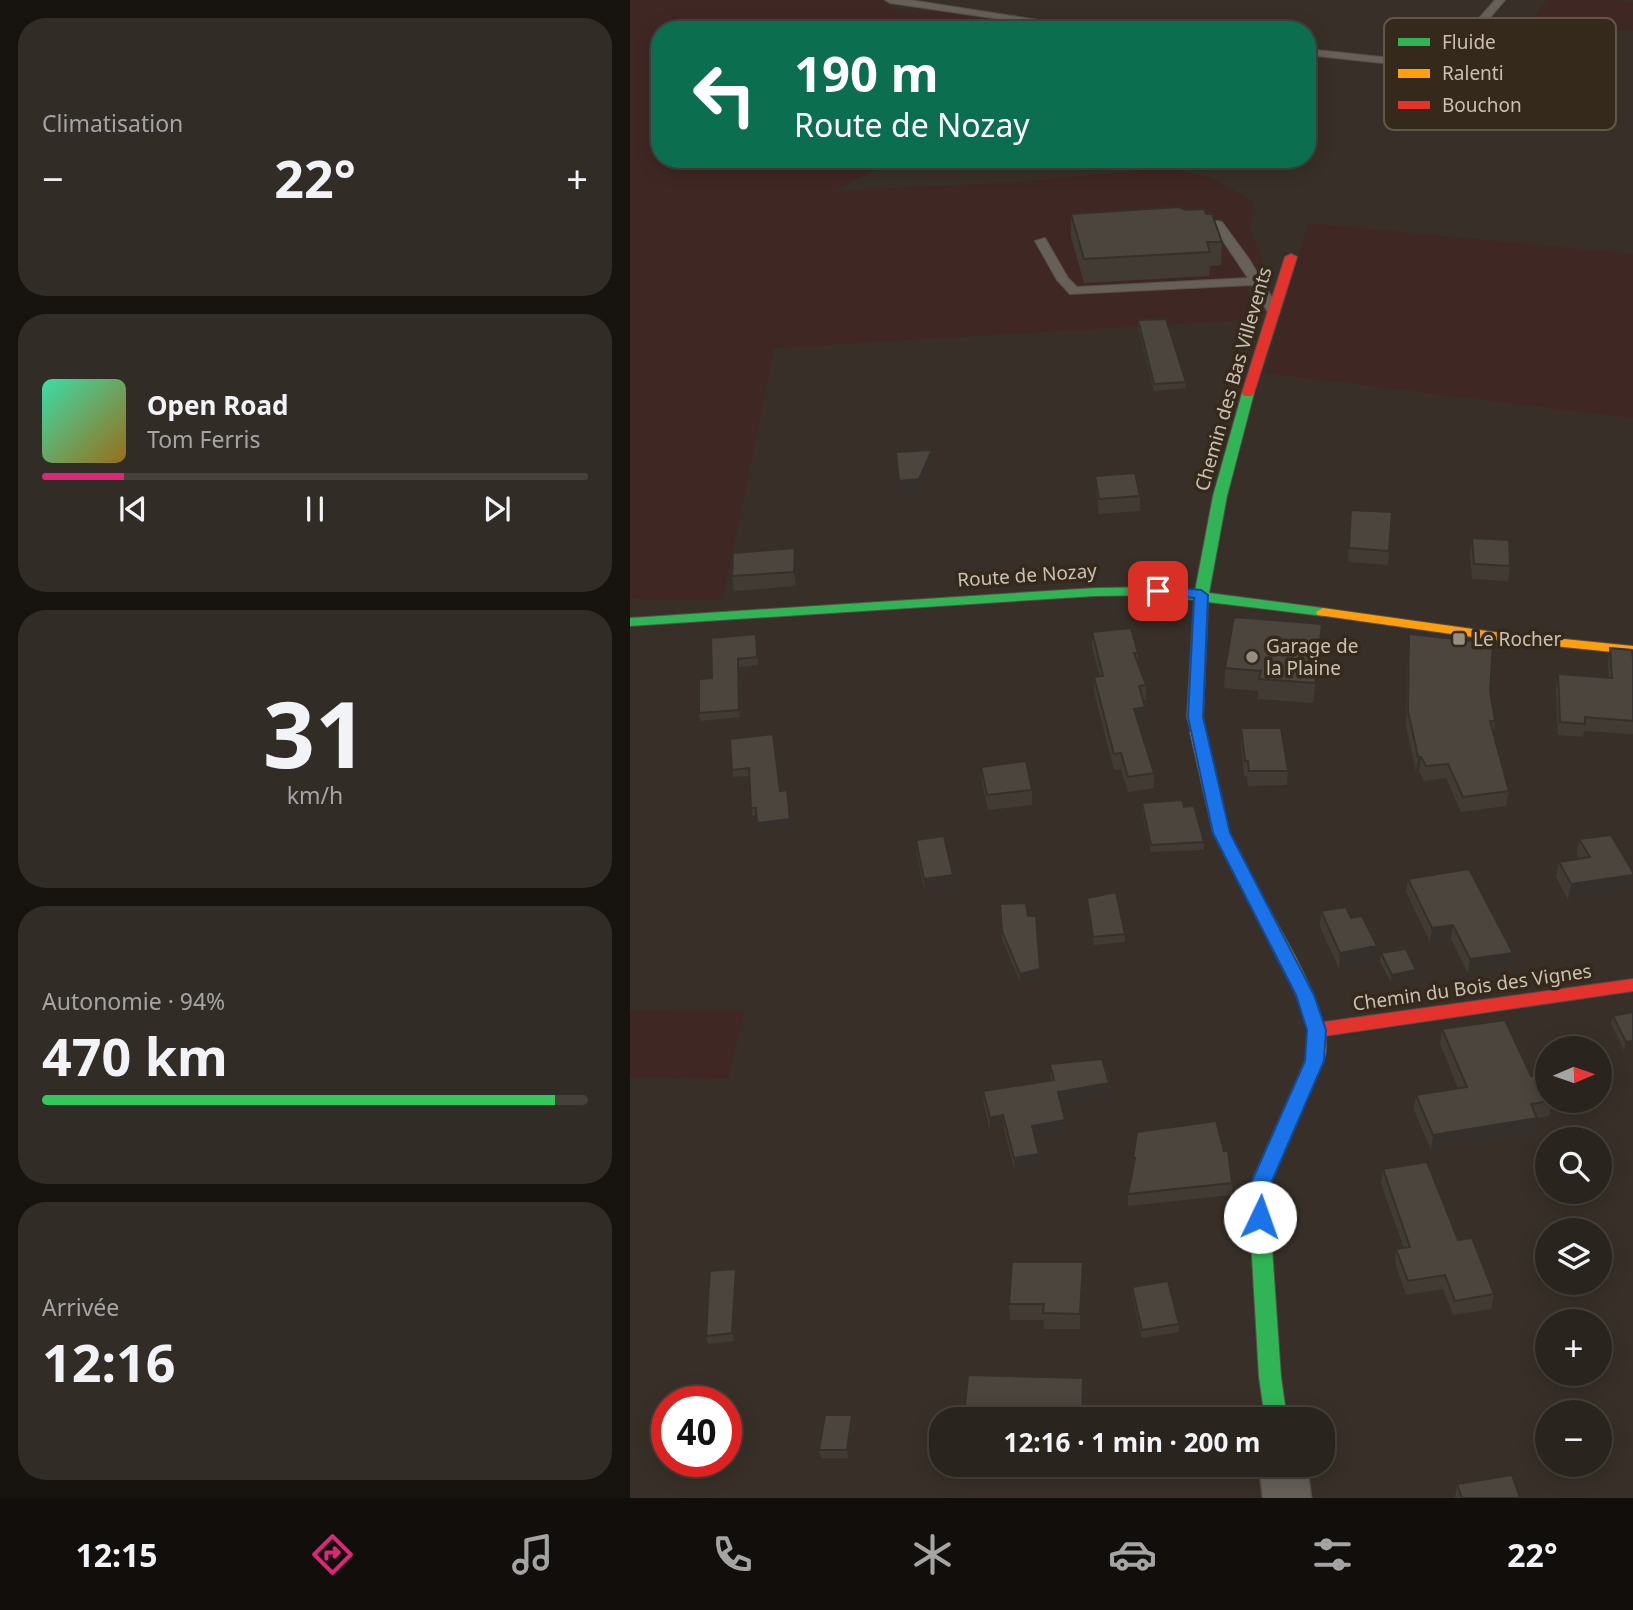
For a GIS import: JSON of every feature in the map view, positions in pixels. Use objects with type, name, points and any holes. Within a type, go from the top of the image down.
[{"type":"street","name":"Chemin des Bas Villevents","points":[[1291,257],[1239,421],[1220,496],[1201,595],[1195,717],[1221,833],[1305,995],[1317,1030]]},
{"type":"street","name":"Route de Nozay","points":[[630,622],[1095,592],[1158,591],[1494,636],[1633,650]]},
{"type":"street","name":"Chemin du Bois des Vignes","points":[[1317,1030],[1633,985]]},
{"type":"street","points":[[1274,1407],[1258,1190],[1315,1061],[1317,1030]]},
{"type":"street","points":[[1284,1477],[1287,1498]]},
{"type":"lane","points":[[890,0],[1035,21]]},
{"type":"lane","points":[[1484,18],[1500,0]]},
{"type":"lane","points":[[1316,53],[1384,60]]},
{"type":"lane","points":[[1184,227],[1218,225],[1274,311]]},
{"type":"lane","points":[[1041,241],[1063,280],[1074,291],[1256,281]]},
{"type":"shaded area","points":[[630,0],[882,0],[899,13],[939,11],[980,20],[651,21],[651,168],[879,168],[834,191],[1016,182],[1169,168],[1209,177],[1253,201],[1251,230],[1271,285],[1246,287],[1260,319],[774,348],[723,600],[630,599]]},
{"type":"shaded area","points":[[1547,0],[1613,0],[1633,3],[1633,31],[1616,30],[1616,18],[1534,18]]},
{"type":"shaded area","points":[[1308,223],[1633,254],[1633,418],[1265,373]]},
{"type":"shaded area","points":[[630,1011],[744,1012],[728,1079],[630,1077]]},
{"type":"building","points":[[1179,207],[1185,210],[1204,209],[1206,214],[1212,214],[1222,242],[1207,242],[1210,252],[1084,259],[1071,214]]},
{"type":"building","points":[[1166,319],[1186,382],[1154,384],[1138,320]]},
{"type":"building","points":[[932,450],[919,479],[899,481],[896,452]]},
{"type":"building","points":[[1135,473],[1140,496],[1099,499],[1095,476]]},
{"type":"building","points":[[1351,510],[1392,512],[1389,551],[1349,548]]},
{"type":"building","points":[[1472,538],[1509,540],[1510,566],[1474,564]]},
{"type":"building","points":[[795,548],[794,572],[732,576],[733,553]]},
{"type":"building","points":[[1234,617],[1322,624],[1315,683],[1259,679],[1261,671],[1225,668]]},
{"type":"building","points":[[1131,628],[1138,653],[1134,653],[1146,685],[1139,686],[1145,707],[1134,709],[1154,773],[1128,777],[1121,753],[1114,754],[1094,677],[1103,676],[1092,632]]},
{"type":"building","points":[[756,634],[757,657],[738,659],[739,710],[699,713],[699,679],[712,678],[711,638]]},
{"type":"building","points":[[1409,634],[1493,643],[1490,691],[1495,721],[1490,721],[1509,791],[1463,797],[1448,764],[1426,766],[1421,757],[1418,757],[1408,711]]},
{"type":"building","points":[[1610,648],[1632,650],[1633,721],[1585,717],[1585,724],[1560,722],[1558,674],[1612,678]]},
{"type":"building","points":[[1241,728],[1281,728],[1288,771],[1249,771],[1248,761],[1245,761]]},
{"type":"building","points":[[773,734],[780,791],[787,790],[790,819],[757,823],[756,808],[751,808],[749,768],[732,770],[730,739]]},
{"type":"building","points":[[1026,761],[1032,790],[987,795],[981,767]]},
{"type":"building","points":[[1182,800],[1184,807],[1194,806],[1204,842],[1151,845],[1142,803]]},
{"type":"building","points":[[1611,835],[1633,875],[1571,884],[1559,862],[1590,857],[1579,839]]},
{"type":"building","points":[[944,836],[953,875],[924,879],[916,840]]},
{"type":"building","points":[[1469,869],[1513,953],[1470,959],[1453,925],[1432,928],[1408,879]]},
{"type":"building","points":[[1116,892],[1125,934],[1093,937],[1087,898]]},
{"type":"building","points":[[1026,903],[1028,916],[1036,916],[1040,969],[1020,974],[1002,931],[1000,904]]},
{"type":"building","points":[[1346,907],[1351,918],[1362,916],[1377,946],[1340,953],[1321,911]]},
{"type":"building","points":[[1406,949],[1416,970],[1392,975],[1381,953]]},
{"type":"building","points":[[1633,1012],[1633,1041],[1626,1042],[1613,1016]]},
{"type":"building","points":[[1505,1020],[1531,1076],[1535,1076],[1535,1103],[1531,1104],[1537,1118],[1433,1135],[1416,1095],[1467,1087],[1442,1029]]},
{"type":"building","points":[[1102,1059],[1109,1083],[1058,1092],[1065,1120],[1032,1126],[1039,1154],[1014,1158],[1003,1115],[990,1118],[983,1091],[1054,1080],[1050,1064]]},
{"type":"building","points":[[1216,1121],[1224,1151],[1228,1151],[1232,1183],[1128,1194],[1137,1132]]},
{"type":"building","points":[[1427,1162],[1458,1240],[1472,1238],[1494,1294],[1455,1301],[1445,1275],[1408,1281],[1396,1249],[1410,1247],[1383,1169]]},
{"type":"building","points":[[1012,1262],[1083,1262],[1080,1314],[1043,1313],[1044,1304],[1009,1304]]},
{"type":"building","points":[[736,1269],[732,1333],[706,1336],[710,1271]]},
{"type":"building","points":[[1168,1281],[1179,1324],[1142,1330],[1132,1287]]},
{"type":"building","points":[[968,1375],[1083,1378],[1082,1407],[965,1407]]},
{"type":"building","points":[[825,1415],[852,1415],[847,1450],[819,1450]]},
{"type":"building","points":[[1512,1475],[1520,1498],[1462,1498],[1457,1484]]},
{"type":"traffic: fast","points":[[1198,732],[1195,717],[1201,595],[1220,496],[1248,393]]},
{"type":"traffic: fast","points":[[630,622],[1095,592],[1158,591],[1323,612]]},
{"type":"traffic: fast","points":[[1274,1407],[1258,1190],[1315,1059]]},
{"type":"traffic: slow","points":[[1323,612],[1494,636],[1633,650]]},
{"type":"traffic: slow","points":[[1198,732],[1221,833],[1305,995],[1317,1030],[1315,1059]]},
{"type":"traffic: jam","points":[[1248,393],[1291,257]]},
{"type":"traffic: jam","points":[[1317,1030],[1633,985]]},
{"type":"place","name":"Le Rocher","points":[[1459,639]]},
{"type":"place","name":"Garage de la Plaine","points":[[1252,657]]},
{"type":"route","points":[[1158,591],[1201,595],[1195,717],[1221,833],[1305,995],[1317,1030],[1315,1061],[1258,1190],[1260,1217]]}]
